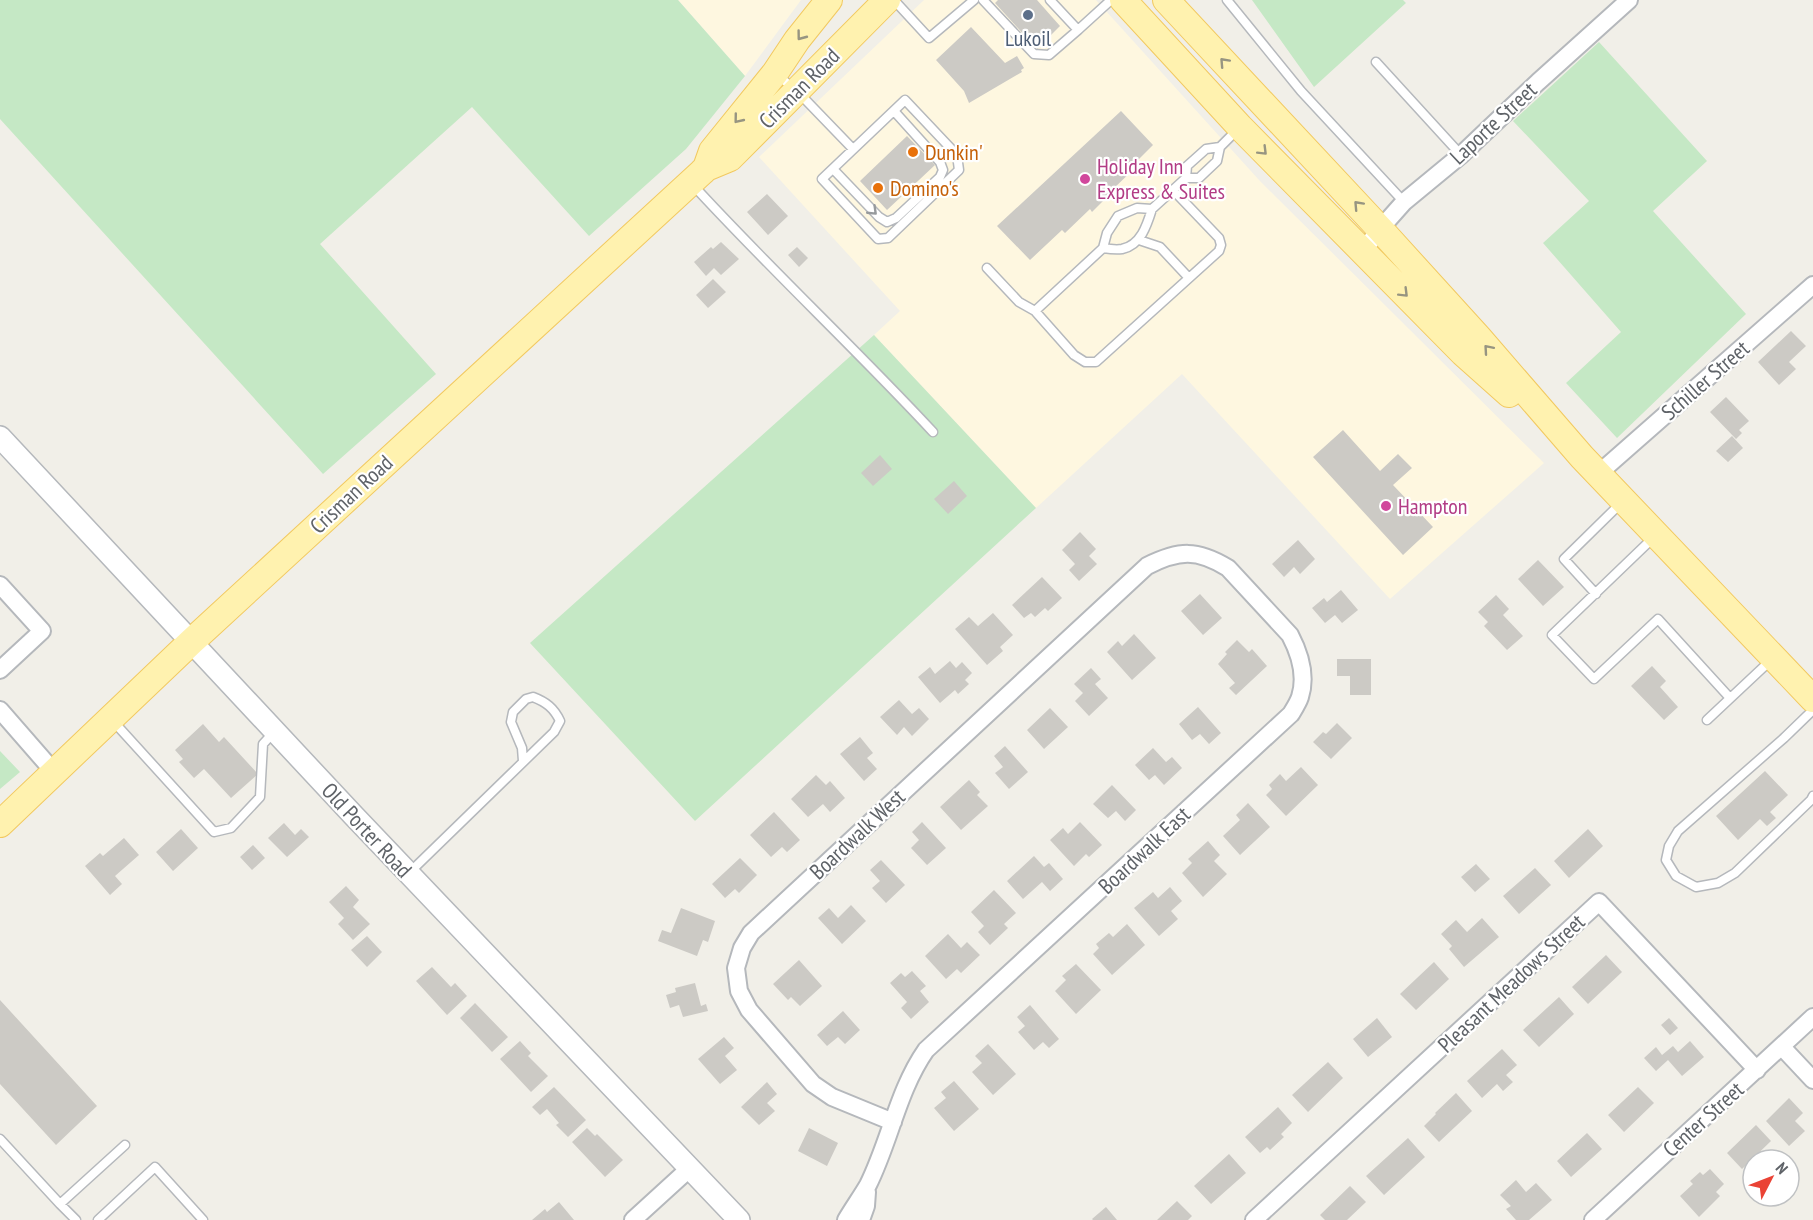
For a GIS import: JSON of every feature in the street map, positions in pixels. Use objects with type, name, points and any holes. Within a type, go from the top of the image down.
[{"type":"main road","name":"Crisman Road","points":[[698,176],[712,151],[775,73],[797,40],[829,0]]},
{"type":"main road","name":"Crisman Road","points":[[0,824],[191,642],[698,176],[730,158],[887,0]]},
{"type":"main road","points":[[1123,0],[1240,127],[1463,353],[1590,466]]},
{"type":"main road","points":[[1166,0],[1380,228],[1590,466],[1813,699]]},
{"type":"street","name":"Laporte Street","points":[[1363,251],[1404,202],[1461,155],[1629,0]]},
{"type":"street","name":"Schiller Street","points":[[1590,466],[1813,285]]},
{"type":"street","name":"Old Porter Road","points":[[0,437],[408,874],[739,1220]]},
{"type":"street","name":"Boardwalk East","points":[[846,1220],[868,1185],[915,1065],[926,1050],[1291,714],[1300,697],[1301,661],[1290,635],[1228,568],[1199,554],[1164,557]]},
{"type":"street","name":"Boardwalk West","points":[[893,1122],[832,1097],[813,1084],[749,1010],[739,991],[736,968],[742,948],[751,933],[1136,575],[1164,557]]},
{"type":"street","points":[[0,585],[42,631],[0,670]]},
{"type":"street","points":[[0,710],[54,772]]},
{"type":"street","name":"Pleasant Meadows Street","points":[[1254,1220],[1599,902],[1757,1070]]},
{"type":"street","name":"Center Street","points":[[1593,1220],[1813,1017]]},
{"type":"street","points":[[1782,1047],[1813,1080]]},
{"type":"street","points":[[633,1220],[690,1168]]},
{"type":"street","name":"Boardwalk East","points":[[861,1220],[866,1206],[868,1185]]},
{"type":"lane","points":[[894,0],[929,38],[974,0]]},
{"type":"lane","points":[[983,0],[1034,54],[1049,55],[1112,0]]},
{"type":"lane","points":[[1050,0],[1078,30]]},
{"type":"lane","points":[[1227,0],[1301,91],[1404,202]]},
{"type":"lane","points":[[1376,62],[1461,155]]},
{"type":"lane","points":[[775,73],[797,91],[853,149]]},
{"type":"lane","points":[[905,100],[957,155],[959,170],[888,238],[878,239],[822,179],[853,149],[905,100]]},
{"type":"lane","points":[[833,169],[879,217],[887,222],[896,218],[940,177],[943,170],[940,162],[894,111]]},
{"type":"lane","points":[[1186,178],[1199,178],[1211,167],[1217,161],[1220,147],[1240,127]]},
{"type":"lane","points":[[1103,248],[1122,249],[1139,240],[1152,209],[1186,178],[1187,166],[1206,149],[1220,147]]},
{"type":"lane","points":[[698,176],[759,256],[902,398],[933,432]]},
{"type":"lane","points":[[987,268],[1019,302],[1035,311],[1074,355],[1085,362],[1096,362],[1219,251],[1221,245],[1219,238],[1173,190]]},
{"type":"lane","points":[[1035,311],[1103,248],[1107,232],[1118,216],[1137,208],[1152,209]]},
{"type":"lane","points":[[1139,240],[1160,247],[1189,278]]},
{"type":"lane","points":[[1596,594],[1564,559],[1623,501]]},
{"type":"lane","points":[[1656,535],[1552,635],[1594,679],[1658,619],[1730,698]]},
{"type":"lane","points":[[1707,720],[1773,658]]},
{"type":"lane","points":[[408,874],[554,732],[560,721],[555,710],[544,701],[533,697],[526,699],[513,712],[512,722],[522,748],[523,761]]},
{"type":"lane","points":[[1813,710],[1678,831],[1669,846],[1666,860],[1676,876],[1696,887],[1718,883],[1735,873],[1813,796]]},
{"type":"lane","points":[[111,719],[214,832],[231,828],[260,797],[264,744],[275,731]]},
{"type":"lane","points":[[0,1139],[76,1220]]},
{"type":"lane","points":[[60,1204],[125,1145]]},
{"type":"lane","points":[[98,1220],[155,1167],[203,1220]]},
{"type":"shaded area","points":[[678,0],[801,0],[745,76]]},
{"type":"shaded area","points":[[924,0],[1096,0],[1259,180],[1544,463],[1390,599],[1182,374],[1036,508],[874,335],[900,311],[759,157]]},
{"type":"green space","points":[[0,0],[678,0],[745,76],[686,149],[589,236],[472,107],[320,244],[436,374],[323,474],[0,119]]},
{"type":"green space","points":[[1252,0],[1403,0],[1406,3],[1314,87]]},
{"type":"green space","points":[[1599,42],[1707,161],[1653,211],[1746,314],[1617,438],[1566,383],[1621,332],[1543,243],[1589,201],[1513,121]]},
{"type":"green space","points":[[874,335],[1036,508],[695,821],[530,643]]},
{"type":"green space","points":[[0,751],[20,772],[0,789]]},
{"type":"building","name":"Lukoil","points":[[998,0],[1037,0],[1060,26],[1037,49],[995,3]]},
{"type":"building","points":[[971,27],[1005,63],[1017,56],[1024,68],[1022,72],[969,103],[964,91],[936,60]]},
{"type":"building","name":"Holiday Inn Express & Suites","points":[[1121,111],[1153,145],[1134,164],[1136,167],[1092,212],[1090,209],[1065,233],[1062,230],[1030,260],[997,226]]},
{"type":"building","points":[[907,136],[935,165],[887,210],[860,181]]},
{"type":"building","points":[[767,194],[788,216],[768,235],[747,212]]},
{"type":"building","points":[[721,242],[739,259],[721,275],[714,268],[706,276],[694,262],[711,247],[713,249]]},
{"type":"building","points":[[797,247],[808,258],[799,267],[788,255]]},
{"type":"building","points":[[713,279],[726,292],[708,308],[696,295]]},
{"type":"building","points":[[1791,331],[1806,346],[1789,362],[1796,369],[1779,385],[1758,362]]},
{"type":"building","points":[[1726,397],[1749,421],[1739,430],[1742,433],[1736,439],[1710,412]]},
{"type":"building","name":"Hampton","points":[[1343,430],[1380,471],[1398,454],[1412,468],[1393,485],[1433,527],[1403,555],[1313,457]]},
{"type":"building","points":[[1732,436],[1743,448],[1728,462],[1716,451]]},
{"type":"building","points":[[880,455],[892,469],[873,486],[861,473]]},
{"type":"building","points":[[954,481],[967,496],[948,514],[934,499]]},
{"type":"building","points":[[1080,532],[1096,549],[1089,556],[1097,564],[1079,581],[1069,570],[1075,564],[1062,550]]},
{"type":"building","points":[[1298,540],[1315,559],[1300,574],[1294,567],[1284,577],[1272,564]]},
{"type":"building","points":[[1538,560],[1564,587],[1543,606],[1518,579]]},
{"type":"building","points":[[1042,577],[1062,598],[1048,611],[1045,608],[1035,617],[1031,613],[1024,618],[1012,605]]},
{"type":"building","points":[[1341,590],[1358,610],[1342,623],[1335,615],[1325,623],[1312,608],[1324,598],[1327,602]]},
{"type":"building","points":[[1200,594],[1222,618],[1203,635],[1181,611]]},
{"type":"building","points":[[1496,595],[1509,609],[1503,615],[1523,636],[1507,650],[1484,626],[1488,622],[1478,612]]},
{"type":"building","points":[[993,613],[1013,635],[1000,647],[1003,651],[987,665],[955,629],[969,617],[978,626]]},
{"type":"building","points":[[1134,634],[1156,658],[1132,680],[1107,652],[1118,641],[1122,646]]},
{"type":"building","points":[[1237,640],[1249,652],[1252,649],[1267,666],[1236,695],[1229,688],[1235,683],[1218,664],[1227,654],[1225,652]]},
{"type":"building","points":[[1337,659],[1371,659],[1371,695],[1350,695],[1350,676],[1337,676]]},
{"type":"building","points":[[950,661],[956,668],[962,662],[972,673],[965,680],[969,684],[958,694],[955,690],[940,703],[918,677],[930,667],[935,674]]},
{"type":"building","points":[[1652,666],[1666,681],[1660,687],[1678,707],[1664,720],[1631,686]]},
{"type":"building","points":[[1091,668],[1101,679],[1095,684],[1108,698],[1089,716],[1075,701],[1083,693],[1074,684]]},
{"type":"building","points":[[899,700],[912,714],[919,708],[929,719],[912,736],[904,727],[897,735],[880,717]]},
{"type":"building","points":[[1198,707],[1221,733],[1209,744],[1200,734],[1192,740],[1179,724]]},
{"type":"building","points":[[1050,708],[1068,727],[1044,749],[1027,730]]},
{"type":"building","points":[[1337,723],[1352,738],[1331,759],[1313,742]]},
{"type":"building","points":[[203,724],[219,742],[224,737],[258,774],[231,798],[204,769],[194,778],[179,762],[183,759],[175,750]]},
{"type":"building","points":[[860,737],[873,753],[867,758],[877,769],[864,781],[840,754]]},
{"type":"building","points":[[1005,746],[1028,772],[1009,789],[995,773],[1003,767],[994,756]]},
{"type":"building","points":[[1153,748],[1166,762],[1172,757],[1182,768],[1164,785],[1155,775],[1149,780],[1135,765]]},
{"type":"building","points":[[1301,767],[1318,785],[1286,816],[1266,795],[1272,789],[1269,785],[1280,774],[1286,781]]},
{"type":"building","points":[[1765,771],[1788,795],[1770,812],[1776,818],[1767,826],[1760,819],[1738,840],[1716,816]]},
{"type":"building","points":[[816,775],[826,785],[830,781],[845,798],[830,812],[823,804],[808,817],[791,799]]},
{"type":"building","points":[[969,780],[980,792],[977,795],[988,806],[961,830],[940,807]]},
{"type":"building","points":[[1112,785],[1136,810],[1125,821],[1116,811],[1108,818],[1093,804]]},
{"type":"building","points":[[1248,803],[1270,827],[1240,855],[1223,836],[1240,820],[1236,815]]},
{"type":"building","points":[[774,812],[800,840],[787,852],[782,847],[771,857],[750,835]]},
{"type":"building","points":[[922,822],[946,848],[927,865],[911,848],[919,840],[912,832]]},
{"type":"building","points":[[1080,822],[1102,845],[1089,857],[1086,854],[1074,866],[1050,840],[1063,828],[1068,834]]},
{"type":"building","points":[[284,823],[295,835],[301,829],[309,837],[287,857],[268,838]]},
{"type":"building","points":[[181,829],[198,848],[173,871],[156,852]]},
{"type":"building","points":[[1588,829],[1603,846],[1569,878],[1554,861]]},
{"type":"building","points":[[124,838],[139,855],[115,876],[122,884],[110,895],[85,866],[100,853],[103,856]]},
{"type":"building","points":[[1208,841],[1220,855],[1214,861],[1227,874],[1203,897],[1182,873],[1192,863],[1188,859]]},
{"type":"building","points":[[253,845],[265,858],[252,870],[240,857]]},
{"type":"building","points":[[1034,856],[1044,867],[1049,863],[1063,879],[1050,891],[1042,882],[1023,899],[1007,881]]},
{"type":"building","points":[[740,858],[757,875],[739,893],[735,889],[725,898],[712,884]]},
{"type":"building","points":[[881,860],[905,885],[886,903],[872,888],[880,881],[870,870]]},
{"type":"building","points":[[1476,864],[1490,879],[1475,892],[1461,877]]},
{"type":"building","points":[[1535,868],[1551,885],[1519,914],[1503,896]]},
{"type":"building","points":[[346,886],[359,900],[353,907],[370,924],[353,940],[338,924],[344,918],[329,902]]},
{"type":"building","points":[[1170,887],[1182,901],[1171,911],[1178,919],[1159,936],[1134,908],[1153,892],[1158,898]]},
{"type":"building","points":[[994,890],[1016,913],[1004,924],[1008,928],[990,945],[978,932],[984,926],[971,912]]},
{"type":"building","points":[[851,905],[866,921],[842,944],[818,918],[829,908],[838,918]]},
{"type":"building","points":[[681,908],[715,921],[708,942],[703,940],[697,956],[658,941],[662,930],[671,933]]},
{"type":"building","points":[[1482,918],[1499,937],[1464,967],[1449,949],[1452,946],[1441,934],[1456,920],[1467,932]]},
{"type":"building","points":[[1127,924],[1145,945],[1112,975],[1093,954],[1099,948],[1096,944],[1109,933],[1113,937]]},
{"type":"building","points":[[948,934],[961,948],[967,942],[980,955],[961,973],[957,969],[946,979],[925,956]]},
{"type":"building","points":[[367,936],[382,952],[367,967],[351,950]]},
{"type":"building","points":[[1606,955],[1622,972],[1588,1004],[1572,987]]},
{"type":"building","points":[[799,960],[822,986],[800,1006],[791,997],[788,1000],[773,984]]},
{"type":"building","points":[[1434,962],[1449,979],[1416,1010],[1400,994]]},
{"type":"building","points":[[1076,964],[1101,990],[1076,1014],[1055,991],[1066,980],[1062,976]]},
{"type":"building","points":[[432,967],[451,987],[455,983],[467,996],[447,1015],[416,981]]},
{"type":"building","points":[[912,971],[926,986],[920,991],[929,1002],[911,1019],[901,1008],[907,1002],[890,983],[901,973],[905,977]]},
{"type":"building","points":[[695,983],[701,1006],[706,1004],[708,1011],[683,1017],[679,1005],[670,1008],[666,995],[676,992],[675,988]]},
{"type":"building","points":[[1559,997],[1574,1014],[1539,1047],[1523,1030]]},
{"type":"building","points":[[0,1000],[97,1106],[56,1145],[0,1084]]},
{"type":"building","points":[[475,1003],[508,1037],[492,1052],[460,1018]]},
{"type":"building","points":[[1030,1005],[1059,1039],[1049,1048],[1043,1042],[1034,1050],[1018,1032],[1025,1026],[1017,1017]]},
{"type":"building","points":[[843,1011],[860,1030],[845,1044],[838,1037],[827,1046],[817,1035]]},
{"type":"building","points":[[1377,1018],[1392,1037],[1368,1057],[1353,1039]]},
{"type":"building","points":[[1669,1018],[1678,1028],[1670,1035],[1661,1025]]},
{"type":"building","points":[[724,1037],[734,1048],[725,1056],[737,1070],[720,1084],[698,1059]]},
{"type":"building","points":[[520,1041],[531,1053],[528,1056],[548,1076],[531,1092],[500,1059]]},
{"type":"building","points":[[1690,1041],[1704,1057],[1682,1076],[1668,1060],[1656,1071],[1644,1058],[1656,1047],[1662,1055],[1673,1046],[1678,1052]]},
{"type":"building","points":[[988,1044],[1016,1074],[993,1095],[972,1072],[982,1063],[975,1056]]},
{"type":"building","points":[[1502,1049],[1517,1065],[1506,1075],[1513,1082],[1503,1091],[1497,1084],[1482,1098],[1467,1081]]},
{"type":"building","points":[[1328,1062],[1343,1078],[1308,1112],[1292,1095]]},
{"type":"building","points":[[954,1081],[979,1109],[954,1131],[934,1108],[946,1098],[941,1092]]},
{"type":"building","points":[[767,1082],[777,1094],[767,1103],[775,1111],[759,1125],[741,1107]]},
{"type":"building","points":[[554,1087],[586,1120],[568,1137],[556,1125],[559,1123],[547,1109],[540,1115],[532,1107]]},
{"type":"building","points":[[1638,1087],[1654,1103],[1624,1132],[1608,1115]]},
{"type":"building","points":[[1456,1093],[1472,1111],[1439,1142],[1424,1126]]},
{"type":"building","points":[[1789,1098],[1803,1113],[1795,1121],[1805,1131],[1789,1146],[1766,1121]]},
{"type":"building","points":[[1278,1107],[1292,1123],[1281,1134],[1284,1137],[1270,1150],[1267,1147],[1260,1153],[1245,1137]]},
{"type":"building","points":[[1756,1125],[1771,1141],[1764,1148],[1741,1148],[1741,1168],[1727,1153]]},
{"type":"building","points":[[587,1128],[595,1136],[597,1134],[623,1160],[605,1177],[572,1142]]},
{"type":"building","points":[[809,1128],[838,1143],[827,1166],[798,1151]]},
{"type":"building","points":[[1587,1133],[1602,1149],[1571,1177],[1557,1161]]},
{"type":"building","points":[[1408,1138],[1425,1157],[1384,1195],[1366,1176]]},
{"type":"building","points":[[1229,1154],[1246,1173],[1211,1204],[1194,1186]]},
{"type":"building","points":[[1710,1169],[1724,1184],[1716,1192],[1720,1196],[1699,1217],[1680,1196],[1693,1184],[1690,1181],[1700,1172],[1703,1175]]},
{"type":"building","points":[[1516,1180],[1526,1192],[1536,1183],[1552,1200],[1529,1220],[1516,1220],[1506,1209],[1511,1206],[1500,1195]]},
{"type":"building","points":[[1350,1186],[1366,1202],[1347,1220],[1325,1220],[1320,1215]]},
{"type":"building","points":[[1177,1201],[1192,1216],[1188,1220],[1157,1220]]},
{"type":"building","points":[[559,1202],[574,1220],[532,1220],[545,1209],[547,1212]]},
{"type":"building","points":[[1106,1207],[1117,1220],[1092,1219]]},
{"type":"place","name":"Lukoil","points":[[1028,15]]},
{"type":"place","name":"Dunkin'","points":[[913,152]]},
{"type":"place","name":"Holiday Inn Express & Suites","points":[[1085,179]]},
{"type":"place","name":"Domino's","points":[[878,188]]},
{"type":"place","name":"Hampton","points":[[1386,506]]}]
